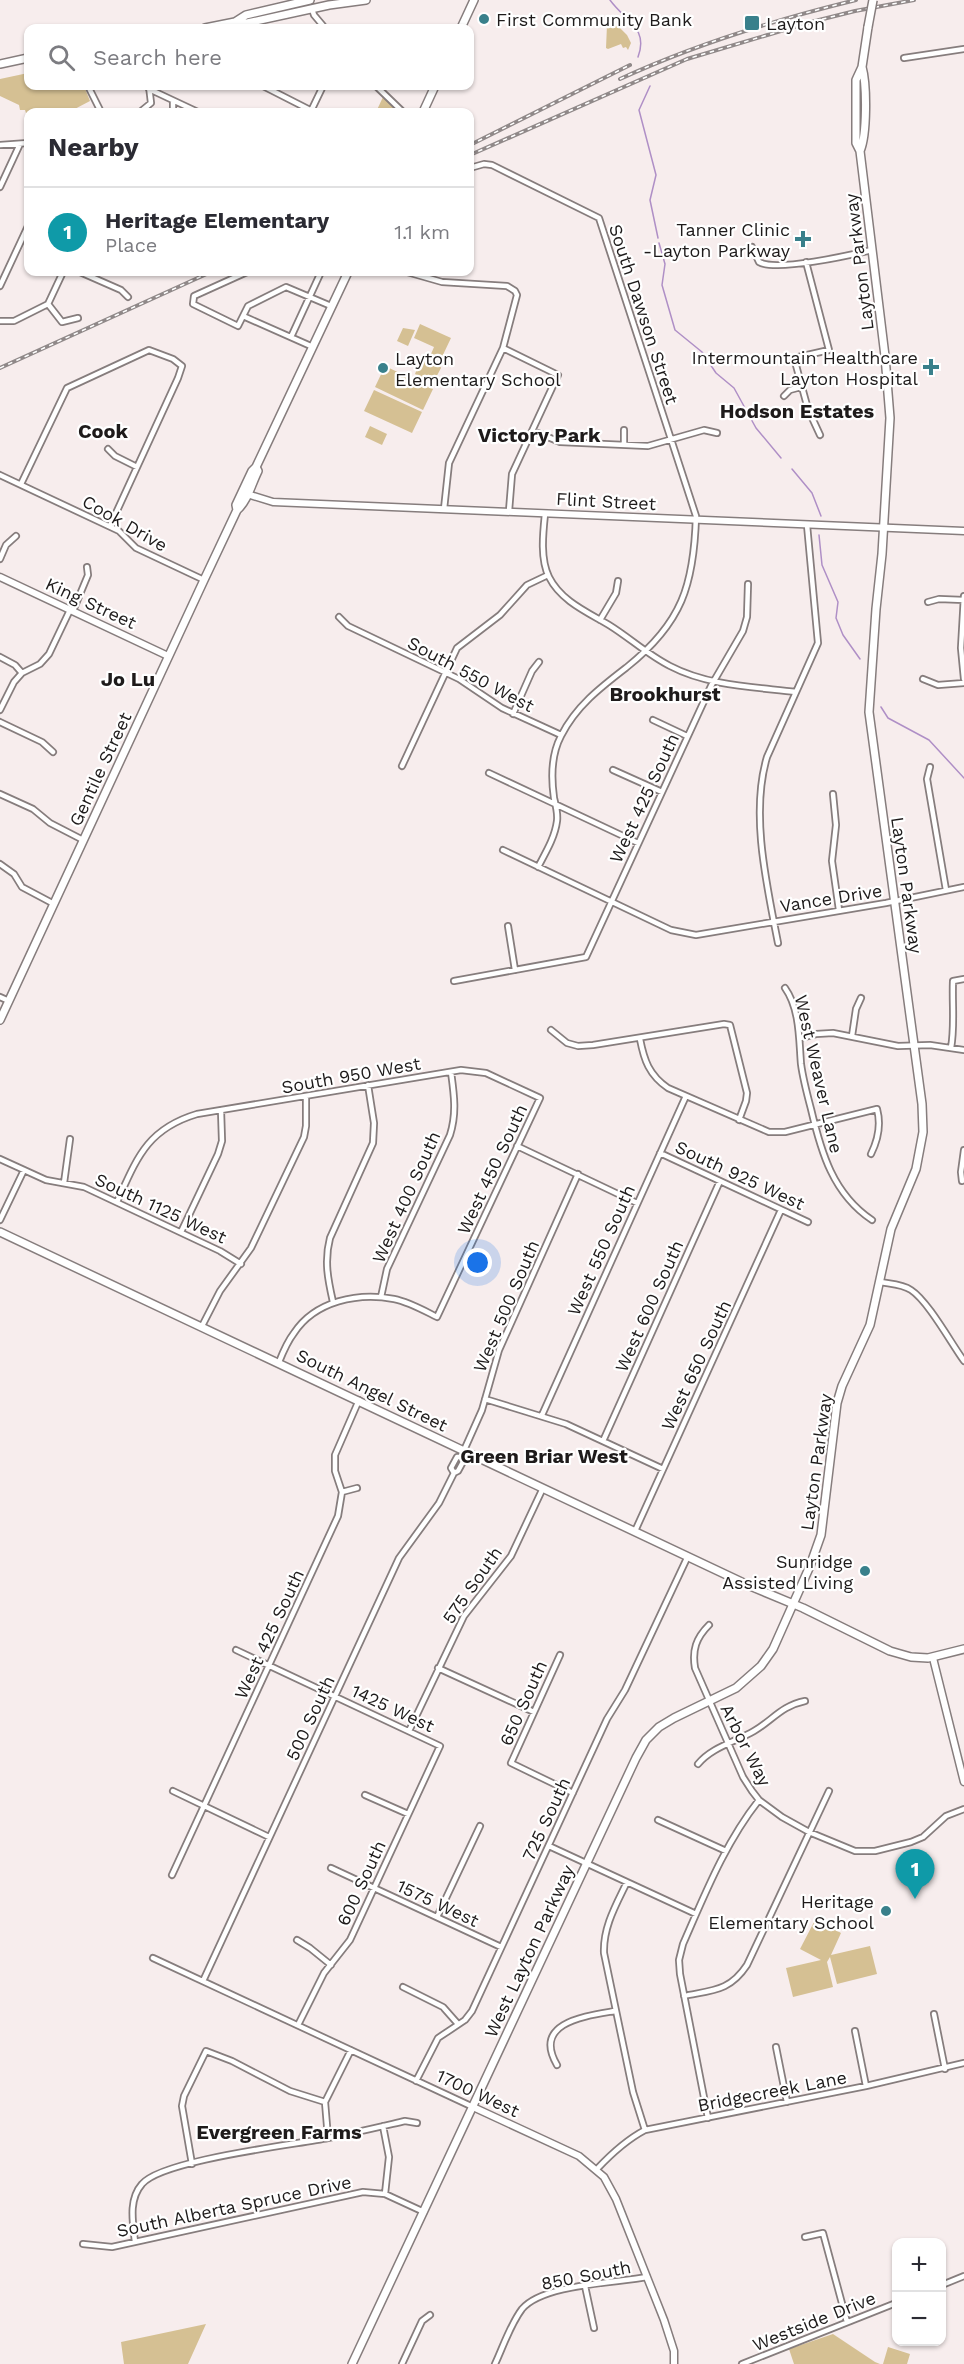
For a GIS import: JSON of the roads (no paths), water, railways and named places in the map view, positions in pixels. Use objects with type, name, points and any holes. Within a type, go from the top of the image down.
[{"type":"main road","points":[[235,22],[246,15],[310,0]]},
{"type":"main road","points":[[312,9],[315,4],[334,0]]},
{"type":"main road","points":[[225,24],[247,23],[366,0]]},
{"type":"main road","points":[[463,24],[474,0]]},
{"type":"main road","name":"Layton Parkway","points":[[793,1604],[821,1535],[834,1424],[840,1395],[870,1325],[891,1229],[916,1169],[923,1132],[915,1045],[869,712],[890,418],[885,356],[860,151],[856,143],[856,80],[862,67],[873,0]]},
{"type":"main road","points":[[0,64],[24,59]]},
{"type":"main road","points":[[425,108],[433,90]]},
{"type":"main road","name":"Gentile Street","points":[[0,1020],[237,509],[252,471],[256,468],[346,276]]},
{"type":"main road","name":"Gentile Street","points":[[248,494],[258,471],[256,468]]},
{"type":"main road","points":[[237,509],[248,494]]},
{"type":"main road","name":"South Angel Street","points":[[0,1232],[359,1400],[463,1454],[543,1488],[890,1651],[911,1657],[933,1658],[964,1649]]},
{"type":"main road","name":"West Layton Parkway","points":[[352,2364],[646,1740],[659,1727],[674,1718],[736,1688],[761,1666],[773,1649],[793,1604]]},
{"type":"street","points":[[275,8],[280,0]]},
{"type":"street","points":[[312,9],[322,24]]},
{"type":"street","points":[[904,58],[964,50]]},
{"type":"street","points":[[90,90],[99,108]]},
{"type":"street","points":[[145,108],[151,103],[149,90]]},
{"type":"street","points":[[154,90],[188,108]]},
{"type":"street","points":[[271,90],[305,108]]},
{"type":"street","points":[[315,108],[321,90]]},
{"type":"street","points":[[380,90],[399,108]]},
{"type":"street","points":[[173,102],[173,108]]},
{"type":"street","points":[[0,187],[20,144]]},
{"type":"street","points":[[0,145],[24,144]]},
{"type":"street","name":"South Dawson Street","points":[[474,167],[484,164],[492,165],[599,218],[694,508],[692,566],[678,610],[666,629],[646,651],[589,698],[561,735]]},
{"type":"street","points":[[0,286],[24,235]]},
{"type":"street","points":[[752,247],[759,262],[768,266],[806,262],[872,249]]},
{"type":"street","points":[[806,262],[829,350],[794,358],[808,409],[820,435]]},
{"type":"street","points":[[0,321],[14,321],[48,304],[61,276]]},
{"type":"street","points":[[89,276],[121,290],[128,297]]},
{"type":"street","points":[[238,276],[194,296],[192,300],[197,307],[238,326],[248,306],[290,287],[332,306]]},
{"type":"street","points":[[291,337],[319,276]]},
{"type":"street","points":[[421,276],[442,282],[507,286],[517,295],[503,348],[449,463],[444,508]]},
{"type":"street","points":[[48,304],[62,322],[78,318]]},
{"type":"street","points":[[243,316],[313,347]]},
{"type":"street","points":[[503,348],[558,375],[512,474],[509,511]]},
{"type":"street","points":[[21,484],[67,388],[149,350],[173,359],[182,366],[110,526]]},
{"type":"street","points":[[784,396],[790,390],[801,387]]},
{"type":"street","points":[[624,430],[624,444]]},
{"type":"street","points":[[533,431],[560,442],[648,446],[704,430],[717,433]]},
{"type":"street","points":[[108,449],[115,456],[137,467]]},
{"type":"street","name":"Cook Drive","points":[[0,475],[110,526],[124,535],[136,548],[204,580]]},
{"type":"street","name":"Flint Street","points":[[248,494],[273,502],[964,531]]},
{"type":"street","points":[[545,514],[543,546],[548,575],[568,601],[682,672],[713,681],[796,692]]},
{"type":"street","points":[[778,943],[764,862],[761,775],[766,757],[818,643],[807,525]]},
{"type":"street","points":[[0,559],[6,545],[16,536]]},
{"type":"street","points":[[0,710],[10,689],[22,673],[40,663],[49,654],[88,575],[87,567]]},
{"type":"street","points":[[402,765],[457,648],[500,615],[528,585],[548,575]]},
{"type":"street","name":"King Street","points":[[0,577],[168,656]]},
{"type":"street","points":[[600,620],[616,593],[618,581]]},
{"type":"street","name":"West 425 South","points":[[514,970],[586,957],[713,681],[743,631],[747,617],[748,584]]},
{"type":"street","points":[[923,679],[938,686],[964,681],[961,648],[964,596]]},
{"type":"street","points":[[928,602],[939,599],[964,600]]},
{"type":"street","name":"South 550 West","points":[[339,617],[348,626],[472,686],[489,700],[513,714],[561,735]]},
{"type":"street","points":[[0,657],[15,665],[22,673]]},
{"type":"street","points":[[513,714],[532,671],[540,662]]},
{"type":"street","points":[[653,720],[687,736]]},
{"type":"street","points":[[0,722],[42,742],[53,752]]},
{"type":"street","points":[[538,867],[558,818],[552,765],[561,735]]},
{"type":"street","points":[[405,758],[411,761]]},
{"type":"street","points":[[930,767],[927,779],[946,890]]},
{"type":"street","points":[[613,770],[662,792]]},
{"type":"street","points":[[489,773],[638,843]]},
{"type":"street","points":[[0,794],[33,809],[50,823],[83,840]]},
{"type":"street","points":[[834,794],[836,825],[832,861],[840,910]]},
{"type":"street","name":"Vance Drive","points":[[503,850],[671,930],[696,935],[964,887]]},
{"type":"street","points":[[0,864],[14,874],[22,887],[54,904]]},
{"type":"street","points":[[454,981],[514,970],[508,926]]},
{"type":"street","points":[[951,1048],[954,1027],[953,981],[964,979]]},
{"type":"street","name":"West Weaver Lane","points":[[785,988],[790,996],[800,1038],[802,1073],[821,1152],[829,1170],[860,1213],[872,1220]]},
{"type":"street","points":[[0,997],[9,1001]]},
{"type":"street","points":[[852,1036],[856,1009],[861,998]]},
{"type":"street","points":[[551,1030],[567,1043],[578,1046],[640,1039],[724,1023],[730,1025],[747,1093],[739,1120]]},
{"type":"street","points":[[800,1038],[833,1033],[898,1046],[915,1045],[964,1050]]},
{"type":"street","points":[[640,1039],[646,1063],[657,1081],[760,1129],[776,1132],[877,1109],[879,1117],[877,1143],[871,1154]]},
{"type":"street","name":"South 950 West","points":[[117,1202],[139,1156],[153,1137],[164,1127],[187,1117],[368,1085],[472,1070],[486,1073],[540,1098]]},
{"type":"street","name":"West 400 South","points":[[381,1298],[387,1269],[450,1135],[455,1119],[451,1072]]},
{"type":"street","points":[[333,1302],[327,1275],[326,1251],[373,1143],[374,1123],[368,1085]]},
{"type":"street","points":[[202,1326],[220,1291],[251,1248],[304,1137],[306,1096]]},
{"type":"street","name":"West 550 South","points":[[542,1415],[686,1096]]},
{"type":"street","name":"West 450 South","points":[[381,1298],[410,1304],[437,1317],[540,1098]]},
{"type":"street","points":[[181,1232],[218,1154],[222,1141],[221,1110]]},
{"type":"street","points":[[64,1183],[70,1139]]},
{"type":"street","points":[[518,1146],[637,1203]]},
{"type":"street","points":[[962,1181],[960,1172],[964,1150]]},
{"type":"street","name":"South 925 West","points":[[660,1153],[808,1222]]},
{"type":"street","name":"South 1125 West","points":[[0,1159],[46,1180],[84,1187],[220,1251],[241,1264]]},
{"type":"street","points":[[0,1220],[24,1170]]},
{"type":"street","name":"West 500 South","points":[[463,1454],[477,1425],[499,1350],[578,1174]]},
{"type":"street","name":"West 600 South","points":[[603,1442],[720,1181]]},
{"type":"street","name":"West 650 South","points":[[635,1531],[781,1210]]},
{"type":"street","points":[[880,1282],[910,1290],[920,1298],[964,1361]]},
{"type":"street","points":[[279,1362],[294,1331],[315,1312],[333,1302],[381,1298]]},
{"type":"street","points":[[485,1399],[542,1415],[663,1469]]},
{"type":"street","name":"West 425 South","points":[[172,1875],[342,1504],[342,1492],[334,1471],[334,1455],[359,1400]]},
{"type":"street","name":"500 South","points":[[203,1981],[399,1558],[439,1503],[454,1473],[458,1471],[464,1460],[463,1454]]},
{"type":"street","points":[[342,1492],[357,1488]]},
{"type":"street","name":"575 South","points":[[409,1731],[464,1616],[511,1556],[543,1488]]},
{"type":"street","name":"725 South","points":[[416,2081],[438,2038],[472,2011],[608,1719],[625,1690],[688,1556]]},
{"type":"street","name":"Arbor Way","points":[[709,1625],[701,1632],[696,1643],[693,1656],[695,1668],[743,1777],[759,1800],[809,1832],[855,1851],[875,1851],[911,1842],[923,1837],[946,1816],[964,1809]]},
{"type":"street","name":"1425 West","points":[[236,1650],[440,1746]]},
{"type":"street","name":"650 South","points":[[560,1655],[511,1763],[573,1793]]},
{"type":"street","points":[[933,1658],[964,1782]]},
{"type":"street","points":[[438,1668],[534,1712]]},
{"type":"street","points":[[698,1764],[706,1754],[756,1730],[790,1704],[805,1701]]},
{"type":"street","name":"600 South","points":[[298,2025],[317,1984],[350,1940],[440,1746]]},
{"type":"street","points":[[173,1791],[269,1837]]},
{"type":"street","points":[[684,1996],[719,1989],[729,1985],[740,1976],[829,1791]]},
{"type":"street","points":[[365,1795],[408,1814]]},
{"type":"street","points":[[708,2118],[679,1960],[683,1944],[726,1851],[742,1821],[759,1800]]},
{"type":"street","points":[[658,1820],[726,1851]]},
{"type":"street","points":[[437,1917],[480,1826]]},
{"type":"street","points":[[549,1846],[696,1914]]},
{"type":"street","name":"1575 West","points":[[331,1868],[501,1947]]},
{"type":"street","points":[[627,1882],[607,1924],[604,1939],[615,2011],[633,2092],[645,2130]]},
{"type":"street","points":[[297,1940],[331,1965]]},
{"type":"street","name":"1700 West","points":[[153,1958],[579,2156],[597,2169],[616,2199],[647,2277],[671,2340],[674,2364]]},
{"type":"street","points":[[403,1988],[443,2007],[458,2024]]},
{"type":"street","points":[[557,2065],[550,2054],[551,2043],[561,2026],[574,2019],[615,2011]]},
{"type":"street","points":[[934,2014],[945,2069]]},
{"type":"street","points":[[855,2031],[866,2086]]},
{"type":"street","points":[[776,2048],[787,2102]]},
{"type":"street","points":[[328,2138],[325,2102],[351,2050]]},
{"type":"street","points":[[192,2164],[182,2106],[184,2096],[206,2051],[232,2061],[290,2091],[325,2102]]},
{"type":"street","name":"Bridgecreek Lane","points":[[597,2169],[618,2147],[645,2130],[866,2086],[964,2063]]},
{"type":"street","points":[[135,2242],[133,2201],[142,2184],[154,2174],[219,2157],[328,2138],[405,2121],[417,2123]]},
{"type":"street","points":[[383,2126],[389,2157],[385,2194]]},
{"type":"street","name":"South Alberta Spruce Drive","points":[[83,2244],[112,2247],[363,2192],[385,2194],[423,2212]]},
{"type":"street","points":[[805,2237],[823,2233],[847,2322]]},
{"type":"street","points":[[946,2283],[964,2276]]},
{"type":"street","name":"850 South","points":[[495,2364],[518,2316],[528,2304],[543,2295],[647,2277]]},
{"type":"street","points":[[585,2286],[594,2328]]},
{"type":"street","name":"Westside Drive","points":[[742,2364],[892,2305]]},
{"type":"street","points":[[402,2364],[422,2321],[430,2315]]},
{"type":"waterway","points":[[610,0],[638,32],[641,47],[638,57]]},
{"type":"waterway","points":[[650,86],[639,110],[656,175],[650,200],[658,238]]},
{"type":"waterway","points":[[659,243],[665,264],[662,285],[675,330],[702,352],[716,373],[734,388],[756,428],[781,458]]},
{"type":"waterway","points":[[792,469],[812,493],[821,516]]},
{"type":"waterway","points":[[819,535],[822,565],[838,602],[836,618],[843,635],[860,659]]},
{"type":"waterway","points":[[881,707],[888,718],[929,740],[964,778]]},
{"type":"railway","points":[[620,79],[736,34],[856,0]]},
{"type":"railway","points":[[474,153],[687,59],[811,22],[914,0]]},
{"type":"railway","points":[[474,143],[630,65]]},
{"type":"railway","points":[[0,368],[202,276]]},
{"type":"place","name":"First Community Bank","points":[[484,19]]},
{"type":"place","name":"Layton","points":[[752,23]]},
{"type":"place","name":"Tanner Clinic -Layton Parkway","points":[[803,239]]},
{"type":"place","name":"Intermountain Healthcare Layton Hospital","points":[[931,367]]},
{"type":"place","name":"Layton Elementary School","points":[[383,368]]},
{"type":"place","name":"Sunridge Assisted Living","points":[[865,1571]]},
{"type":"place","name":"Heritage Elementary","points":[[915,1899]]},
{"type":"place","name":"Heritage Elementary School","points":[[886,1911]]},
{"type":"district","name":"Hodson Estates","points":[[797,411]]},
{"type":"district","name":"Cook","points":[[103,431]]},
{"type":"district","name":"Victory Park","points":[[539,435]]},
{"type":"district","name":"Jo Lu","points":[[128,679]]},
{"type":"district","name":"Brookhurst","points":[[665,694]]},
{"type":"district","name":"Green Briar West","points":[[544,1456]]},
{"type":"district","name":"Evergreen Farms","points":[[279,2132]]}]
